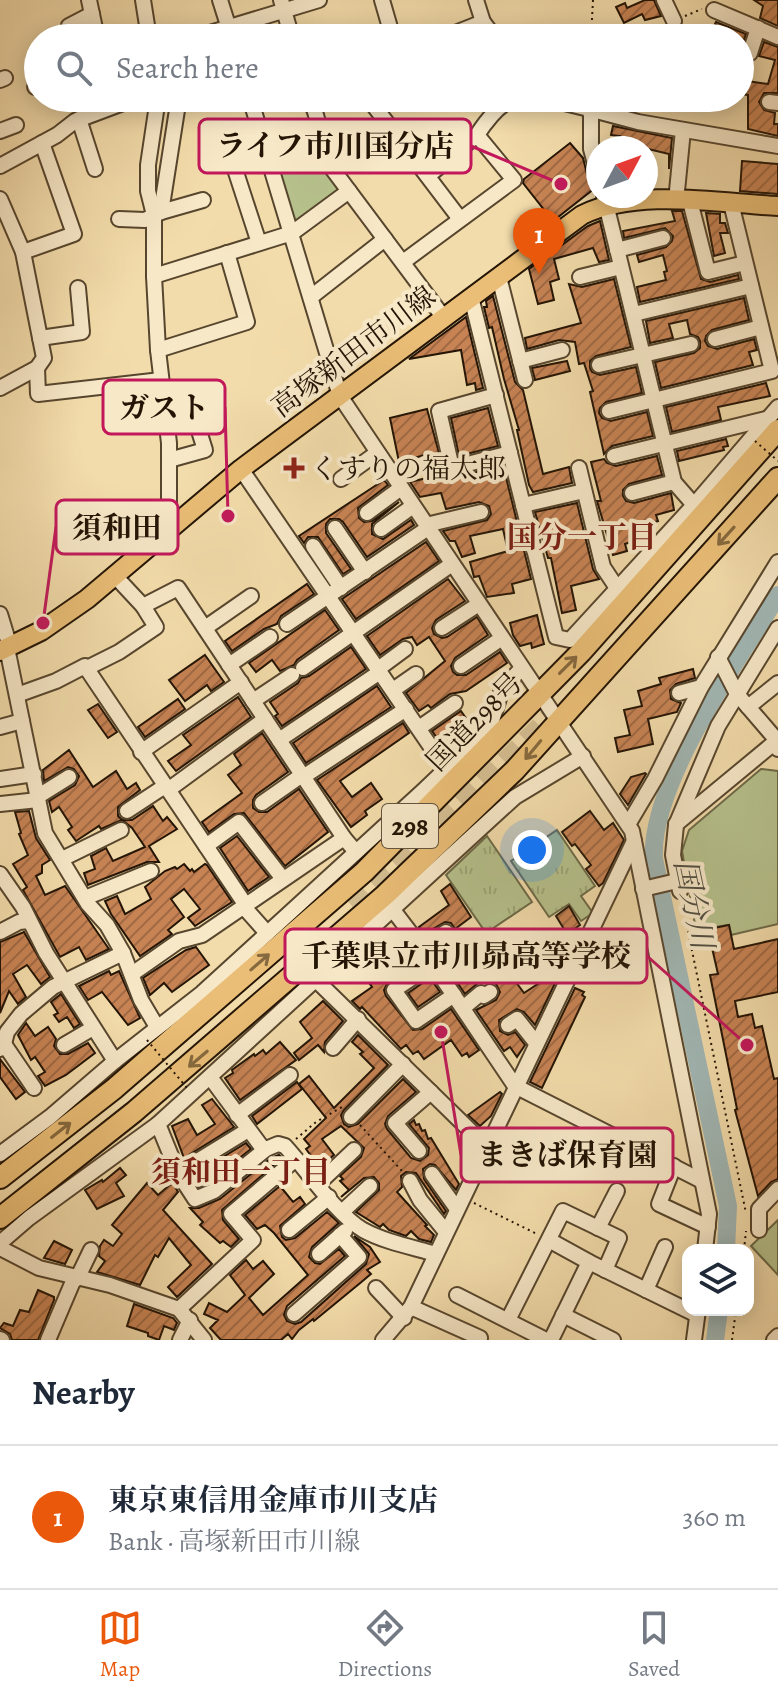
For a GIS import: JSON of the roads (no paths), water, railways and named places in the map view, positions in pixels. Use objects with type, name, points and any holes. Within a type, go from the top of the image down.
[{"type":"highway","name":"国道298号","points":[[0,1178],[115,1088],[364,872],[432,793],[581,652],[772,425]]},
{"type":"highway","name":"298","points":[[0,1218],[134,1112],[385,895],[515,770],[778,478]]},
{"type":"main road","name":"高塚新田市川線","points":[[658,199],[778,206]]},
{"type":"main road","name":"高塚新田市川線","points":[[6,648],[65,615],[241,469],[593,208]]},
{"type":"street","points":[[143,0],[147,24]]},
{"type":"street","points":[[220,0],[227,24]]},
{"type":"street","points":[[247,24],[282,5],[319,0]]},
{"type":"street","points":[[382,0],[389,24]]},
{"type":"street","points":[[476,0],[483,22],[478,24]]},
{"type":"street","points":[[664,0],[674,21]]},
{"type":"street","points":[[71,24],[91,7]]},
{"type":"street","points":[[714,10],[748,24]]},
{"type":"street","points":[[754,26],[778,37]]},
{"type":"street","points":[[754,40],[758,28]]},
{"type":"street","points":[[0,166],[79,119],[98,112]]},
{"type":"street","points":[[156,112],[148,165],[148,191],[158,214]]},
{"type":"street","points":[[169,528],[169,460],[154,276],[158,214],[177,112]]},
{"type":"street","points":[[254,112],[340,396],[629,823],[645,889],[709,1214],[706,1244]]},
{"type":"street","points":[[315,112],[331,167],[444,318]]},
{"type":"street","points":[[379,112],[460,219]]},
{"type":"street","points":[[428,176],[477,135],[496,112]]},
{"type":"street","points":[[590,112],[591,136]]},
{"type":"street","points":[[602,112],[778,146]]},
{"type":"street","points":[[79,119],[95,169]]},
{"type":"street","points":[[0,131],[16,125]]},
{"type":"street","points":[[683,130],[683,201],[708,272],[745,263]]},
{"type":"street","points":[[259,243],[232,160],[320,131]]},
{"type":"street","points":[[403,262],[514,180],[477,135]]},
{"type":"street","points":[[23,252],[74,234],[42,143]]},
{"type":"street","points":[[154,276],[292,233],[349,191]]},
{"type":"street","points":[[0,199],[6,222],[23,252],[44,358],[37,368],[0,388]]},
{"type":"street","points":[[119,219],[145,220],[203,200]]},
{"type":"street","points":[[609,411],[772,371],[731,203]]},
{"type":"street","points":[[607,208],[674,482],[694,505]]},
{"type":"street","points":[[617,250],[663,238]]},
{"type":"street","points":[[311,297],[385,239]]},
{"type":"street","points":[[158,350],[247,322],[227,253]]},
{"type":"street","points":[[580,277],[621,267]]},
{"type":"street","points":[[499,277],[525,380]]},
{"type":"street","points":[[634,314],[751,286]]},
{"type":"street","points":[[40,338],[82,332],[78,288]]},
{"type":"street","points":[[471,297],[556,637],[570,640],[772,425],[778,407]]},
{"type":"street","points":[[715,339],[761,327]]},
{"type":"street","points":[[599,365],[691,344]]},
{"type":"street","points":[[520,361],[562,350]]},
{"type":"street","points":[[37,368],[38,394],[161,380]]},
{"type":"street","points":[[496,395],[439,411],[452,468],[510,453]]},
{"type":"street","points":[[164,404],[188,396],[205,450],[169,460]]},
{"type":"street","points":[[614,456],[665,443],[772,425]]},
{"type":"street","points":[[341,479],[377,453]]},
{"type":"street","points":[[579,468],[603,567],[617,588]]},
{"type":"street","points":[[241,469],[446,769]]},
{"type":"street","points":[[632,493],[674,482]]},
{"type":"street","points":[[367,513],[401,488]]},
{"type":"street","points":[[523,505],[584,491]]},
{"type":"street","points":[[381,529],[413,506]]},
{"type":"street","points":[[287,624],[427,527],[481,512]]},
{"type":"street","points":[[335,528],[365,572]]},
{"type":"street","points":[[313,546],[341,588]]},
{"type":"street","points":[[629,823],[701,687],[778,562]]},
{"type":"street","points":[[253,701],[452,564]]},
{"type":"street","points":[[17,695],[56,681],[85,666],[87,668],[119,652],[156,627],[143,606],[115,576]]},
{"type":"street","points":[[143,606],[178,588],[356,852]]},
{"type":"street","points":[[205,628],[251,596]]},
{"type":"street","points":[[442,628],[479,604]]},
{"type":"street","points":[[0,614],[45,833],[85,898],[107,925],[123,953],[141,1000],[157,1027]]},
{"type":"street","points":[[645,889],[677,885],[673,855],[676,825],[702,759],[736,691],[778,628]]},
{"type":"street","points":[[229,665],[270,637]]},
{"type":"street","points":[[461,666],[502,638]]},
{"type":"street","points":[[279,740],[405,649]]},
{"type":"street","points":[[676,825],[776,741],[736,691],[719,660]]},
{"type":"street","points":[[87,668],[244,905],[267,933]]},
{"type":"street","points":[[0,1154],[202,993],[356,852],[432,793],[446,769],[490,727],[502,689],[522,668]]},
{"type":"street","points":[[393,690],[416,674]]},
{"type":"street","points":[[141,752],[241,682]]},
{"type":"street","points":[[748,707],[778,683]]},
{"type":"street","points":[[679,693],[701,687]]},
{"type":"street","points":[[419,728],[455,703]]},
{"type":"street","points":[[262,803],[406,709]]},
{"type":"street","points":[[127,811],[166,788],[265,719]]},
{"type":"street","points":[[0,727],[22,721]]},
{"type":"street","points":[[204,1340],[184,1315],[110,1285],[39,1268],[0,1246],[29,1218],[158,1124],[515,797],[583,756]]},
{"type":"street","points":[[0,779],[34,774]]},
{"type":"street","points":[[0,804],[38,798],[69,777]]},
{"type":"street","points":[[482,828],[491,793]]},
{"type":"street","points":[[206,846],[239,822],[283,879]]},
{"type":"street","points":[[62,859],[121,830]]},
{"type":"street","points":[[132,974],[179,941],[202,935],[344,838]]},
{"type":"street","points":[[383,1340],[408,1312],[634,840]]},
{"type":"street","points":[[85,898],[151,871]]},
{"type":"street","points":[[0,874],[115,1061]]},
{"type":"street","points":[[393,910],[515,1086],[702,1181]]},
{"type":"street","points":[[0,932],[19,922],[29,921]]},
{"type":"street","points":[[422,948],[446,932]]},
{"type":"street","points":[[34,1088],[2,1046],[7,1032],[21,1014],[63,980],[123,953]]},
{"type":"street","points":[[433,964],[394,990],[416,1021],[454,995]]},
{"type":"street","points":[[272,994],[310,983]]},
{"type":"street","points":[[310,983],[358,1019],[487,1147]]},
{"type":"street","points":[[463,1008],[481,993],[484,996],[490,992]]},
{"type":"street","points":[[333,1048],[358,1019]]},
{"type":"street","points":[[508,1025],[517,1019],[536,1043]]},
{"type":"street","points":[[64,1045],[93,1028]]},
{"type":"street","points":[[351,1117],[403,1064]]},
{"type":"street","points":[[237,1115],[290,1075]]},
{"type":"street","points":[[210,1077],[248,1130],[266,1149]]},
{"type":"street","points":[[419,1151],[395,1123],[431,1092]]},
{"type":"street","points":[[158,1124],[178,1173],[195,1199],[205,1196],[266,1149],[278,1144],[285,1146],[355,1223],[374,1235],[436,1254]]},
{"type":"street","points":[[178,1173],[248,1130]]},
{"type":"street","points":[[318,1184],[354,1150]]},
{"type":"street","points":[[180,1340],[184,1315],[253,1240],[231,1214],[296,1159]]},
{"type":"street","points":[[674,1166],[659,1204],[708,1227]]},
{"type":"street","points":[[432,1174],[460,1203]]},
{"type":"street","points":[[410,1181],[420,1200],[446,1232]]},
{"type":"street","points":[[343,1211],[370,1186]]},
{"type":"street","points":[[759,1230],[759,1209],[778,1189]]},
{"type":"street","points":[[598,1228],[617,1191]]},
{"type":"street","points":[[289,1230],[329,1197]]},
{"type":"street","points":[[508,1320],[563,1211],[619,1238],[605,1270]]},
{"type":"street","points":[[319,1254],[355,1223]]},
{"type":"street","points":[[294,1314],[359,1257],[340,1235]]},
{"type":"street","points":[[549,1240],[682,1306]]},
{"type":"street","points":[[646,1290],[665,1247]]},
{"type":"street","points":[[49,1340],[91,1250]]},
{"type":"street","points":[[457,1295],[549,1340],[589,1262]]},
{"type":"street","points":[[376,1288],[408,1312],[480,1338]]},
{"type":"street","points":[[563,1315],[613,1340]]},
{"type":"street","points":[[694,1340],[698,1316]]},
{"type":"waterway","name":"国分川","points":[[726,1244],[728,1206],[654,859],[656,829],[666,795],[700,723],[778,595]]},
{"type":"waterway","name":"国分川","points":[[715,1340],[718,1316]]},
{"type":"tunnel","points":[[355,909],[552,715]]},
{"type":"place","name":"ライフ市川国分店","points":[[561,184]]},
{"type":"place","name":"東京東信用金庫市川支店","points":[[539,274]]},
{"type":"place","name":"くすりの福太郎","points":[[294,468]]},
{"type":"place","name":"ガスト","points":[[228,516]]},
{"type":"place","name":"須和田","points":[[43,623]]},
{"type":"place","name":"まきば保育園","points":[[441,1032]]},
{"type":"place","name":"千葉県立市川昴高等学校","points":[[747,1045]]},
{"type":"district","name":"国分一丁目","points":[[582,537]]},
{"type":"district","name":"須和田一丁目","points":[[241,1172]]}]
